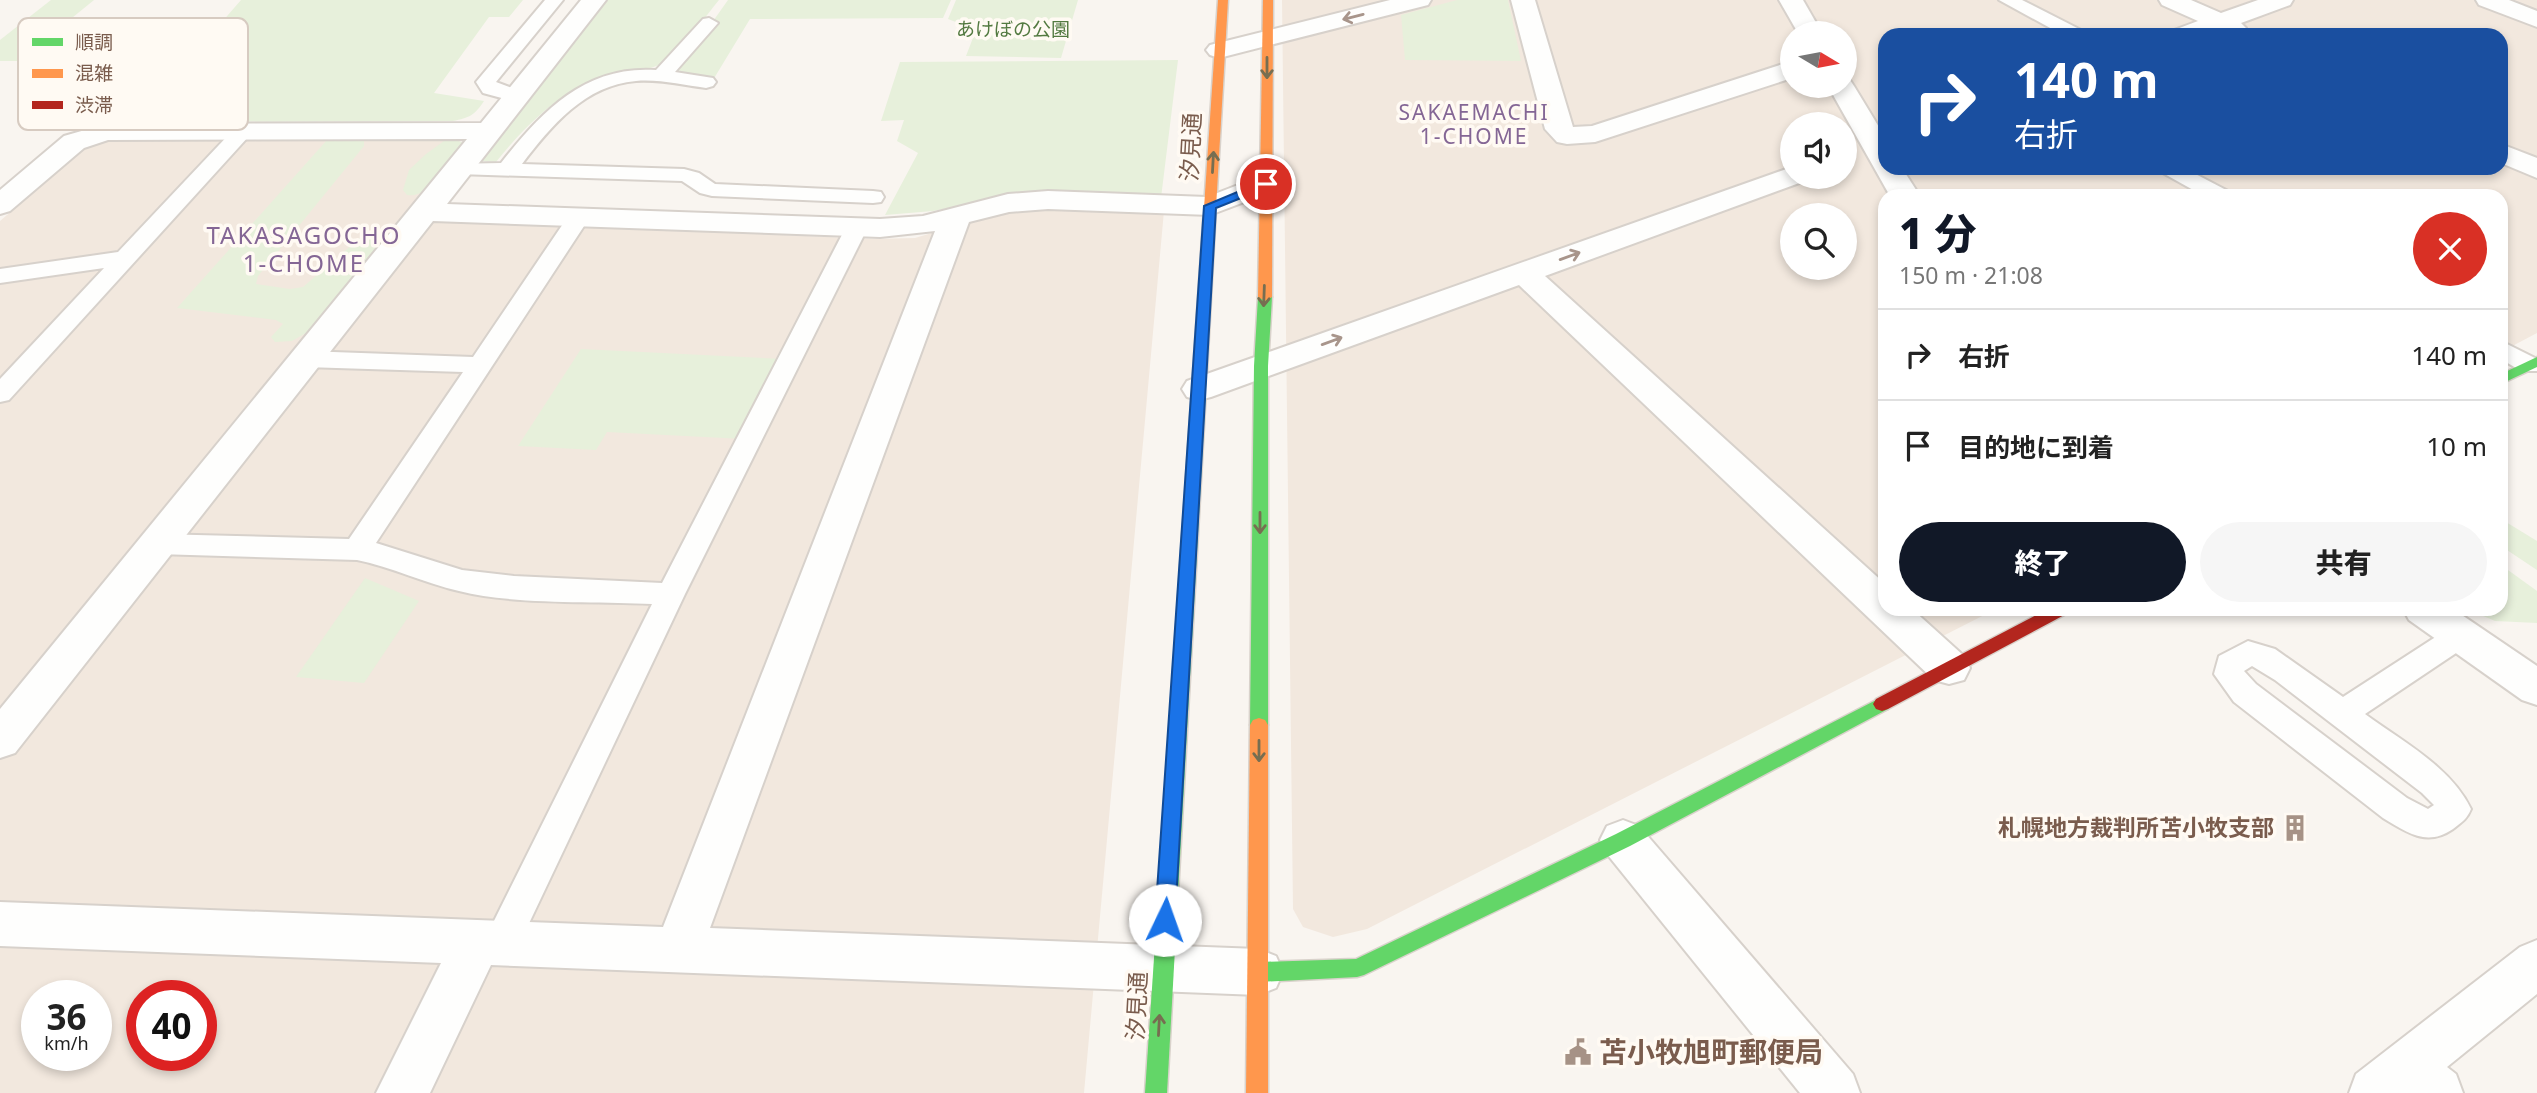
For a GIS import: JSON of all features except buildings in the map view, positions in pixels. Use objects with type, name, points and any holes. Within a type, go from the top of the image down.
[{"type":"street","points":[[0,740],[594,0]]},
{"type":"street","name":"汐見通","points":[[1156,1093],[1223,0]]},
{"type":"street","points":[[1257,1093],[1261,366],[1268,0]]},
{"type":"street","points":[[1219,50],[1419,0]]},
{"type":"street","points":[[1523,0],[1559,129],[1567,136],[1595,134],[1780,73]]},
{"type":"street","points":[[1791,0],[1803,21]]},
{"type":"street","points":[[2171,0],[2232,28]]},
{"type":"street","points":[[2202,28],[2281,0]]},
{"type":"street","points":[[2488,0],[2537,20]]},
{"type":"street","points":[[1848,98],[1878,154]]},
{"type":"street","points":[[0,205],[74,142],[106,132],[488,131]]},
{"type":"street","points":[[2508,155],[2537,169]]},
{"type":"street","points":[[1199,389],[1780,180]]},
{"type":"street","points":[[423,212],[857,227],[924,225],[1008,204],[1048,200],[1210,206],[1266,184]]},
{"type":"street","points":[[678,950],[955,219]]},
{"type":"street","points":[[1523,272],[1878,601]]},
{"type":"street","points":[[2508,376],[2533,363]]},
{"type":"street","points":[[1895,616],[1950,668]]},
{"type":"street","points":[[0,924],[1258,972],[1357,968],[1623,839],[2049,616]]},
{"type":"street","points":[[2433,616],[2537,688]]},
{"type":"street","points":[[1623,839],[1833,1093]]},
{"type":"street","points":[[402,1093],[489,942]]},
{"type":"street","points":[[2406,1084],[2537,963]]},
{"type":"lane","points":[[516,96],[490,89],[486,82],[554,0]]},
{"type":"lane","points":[[2008,0],[2063,28]]},
{"type":"lane","points":[[661,76],[709,23]]},
{"type":"lane","points":[[506,170],[548,117],[576,94],[611,79],[661,76],[706,82]]},
{"type":"lane","points":[[0,394],[242,132]]},
{"type":"lane","points":[[458,168],[684,175],[693,177],[703,187],[712,190],[873,197]]},
{"type":"lane","points":[[2181,175],[2207,189]]},
{"type":"lane","points":[[357,550],[579,217]]},
{"type":"lane","points":[[489,942],[671,594],[857,227]]},
{"type":"lane","points":[[0,276],[126,258]]},
{"type":"lane","points":[[2508,352],[2533,363]]},
{"type":"lane","points":[[305,359],[481,365]]},
{"type":"lane","points":[[157,544],[357,550],[392,557],[461,581],[514,587],[671,594]]},
{"type":"lane","points":[[2341,714],[2461,635]]},
{"type":"lane","points":[[2248,653],[2264,657],[2341,714],[2433,783],[2448,797],[2455,809],[2432,825],[2415,820],[2395,808],[2245,693],[2229,674],[2230,664],[2248,653]]},
{"type":"shaded area","points":[[1282,0],[2537,0],[2537,333],[2508,348],[2508,189],[1878,189],[1878,616],[1982,616],[1367,929],[1333,937],[1303,927],[1293,909]]},
{"type":"shaded area","points":[[336,137],[456,140],[463,143],[406,218],[873,239],[915,238],[989,216],[1040,207],[1164,211],[1084,1093],[0,1093],[0,221],[94,140]]},
{"type":"green space","points":[[51,0],[94,0],[72,18],[28,18]]},
{"type":"green space","points":[[241,0],[523,0],[509,17],[489,17],[434,93],[484,101],[471,115],[453,121],[248,122],[248,18],[225,18]]},
{"type":"green space","points":[[608,0],[719,0],[687,41],[666,61],[652,68],[604,76],[573,90],[531,123],[496,162],[481,161]]},
{"type":"green space","points":[[728,0],[951,0],[943,18],[750,19],[713,80],[680,74],[682,65]]},
{"type":"green space","name":"あけぼの公園","points":[[956,0],[1078,0],[1061,58],[966,56],[976,30],[948,19]]},
{"type":"green space","points":[[1457,0],[1508,0],[1521,61],[1405,60],[1401,15]]},
{"type":"green space","points":[[18,26],[18,61],[0,61],[0,40]]},
{"type":"green space","points":[[1178,60],[1161,198],[1013,195],[933,211],[885,215],[918,153],[897,141],[904,120],[881,121],[900,62]]},
{"type":"green space","points":[[336,137],[364,140],[364,146],[258,276],[256,284],[290,289],[303,287],[361,237],[373,232],[388,232],[388,237],[306,333],[292,341],[275,342],[271,337],[283,324],[276,320],[177,308],[327,140]]},
{"type":"green space","points":[[456,140],[463,143],[462,146],[431,186],[415,195],[407,195],[403,190],[409,170],[444,141]]},
{"type":"green space","points":[[581,349],[783,359],[744,439],[607,432],[596,450],[518,446]]},
{"type":"green space","points":[[2508,523],[2537,541],[2537,570],[2508,551]]},
{"type":"green space","points":[[2508,570],[2537,591],[2537,623],[2495,621],[2483,616],[2508,616]]},
{"type":"green space","points":[[365,578],[419,601],[364,683],[296,677]]},
{"type":"traffic: fast","points":[[1156,1093],[1210,208]]},
{"type":"traffic: fast","points":[[1259,725],[1261,366],[1265,297]]},
{"type":"traffic: fast","points":[[2508,376],[2537,361]]},
{"type":"traffic: fast","points":[[1258,972],[1357,968],[1623,840],[1882,704]]},
{"type":"traffic: slow","points":[[1210,208],[1223,0]]},
{"type":"traffic: slow","points":[[1265,297],[1268,0]]},
{"type":"traffic: slow","points":[[1257,1093],[1259,725]]},
{"type":"traffic: jam","points":[[1882,704],[2049,616]]},
{"type":"place","name":"札幌地方裁判所苫小牧支部","points":[[2295,828]]},
{"type":"place","name":"苫小牧旭町郵便局","points":[[1578,1052]]},
{"type":"district","name":"SAKAEMACHI 1-CHOME","points":[[1474,125]]},
{"type":"district","name":"TAKASAGOCHO 1-CHOME","points":[[304,250]]},
{"type":"route","points":[[1165,920],[1210,206],[1266,184]]}]
